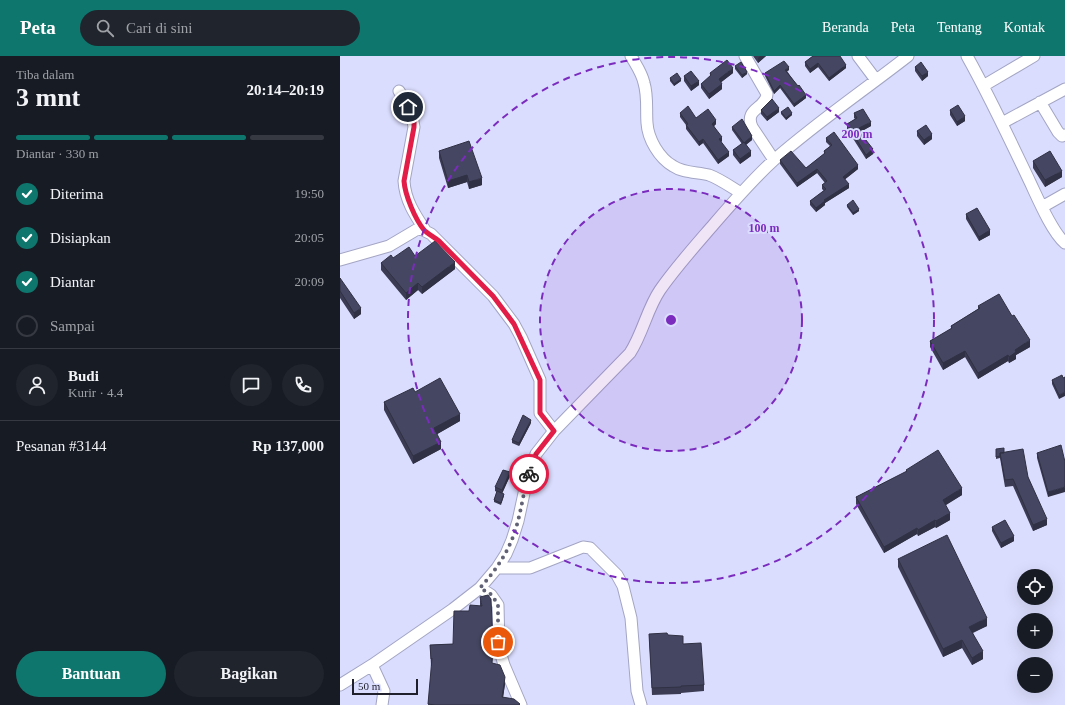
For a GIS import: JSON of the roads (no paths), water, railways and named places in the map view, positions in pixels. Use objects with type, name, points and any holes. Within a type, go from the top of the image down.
[{"type":"street","points":[[631,56],[641,73],[644,82],[649,132],[654,145],[664,159],[674,167],[714,177],[741,193]]},
{"type":"street","points":[[745,56],[767,94],[764,102],[752,112],[749,122],[774,160]]},
{"type":"street","points":[[858,56],[876,80]]},
{"type":"street","points":[[340,685],[372,665],[453,609],[480,588],[497,568],[506,554],[516,530],[533,460],[540,448],[554,431],[630,353],[639,338],[659,292],[681,263],[757,175],[827,116],[908,56]]},
{"type":"street","points":[[967,56],[1002,123],[1042,207],[1059,237],[1065,243]]},
{"type":"street","points":[[983,86],[1034,56]]},
{"type":"street","points":[[1002,123],[1065,89]]},
{"type":"street","points":[[399,91],[414,120],[404,181],[405,190],[413,210],[425,230],[439,241],[493,296],[514,324],[540,380],[540,413],[554,431]]},
{"type":"street","points":[[1040,102],[1058,132],[1062,136],[1065,135]]},
{"type":"street","points":[[1042,207],[1065,194]]},
{"type":"street","points":[[340,260],[389,246],[416,230],[425,230]]},
{"type":"street","points":[[497,568],[530,568],[583,547],[590,548],[621,580],[631,618],[638,691],[641,705]]},
{"type":"street","points":[[480,588],[492,595],[498,605],[499,648],[506,671],[521,705]]},
{"type":"street","points":[[372,665],[384,691],[382,705]]}]
